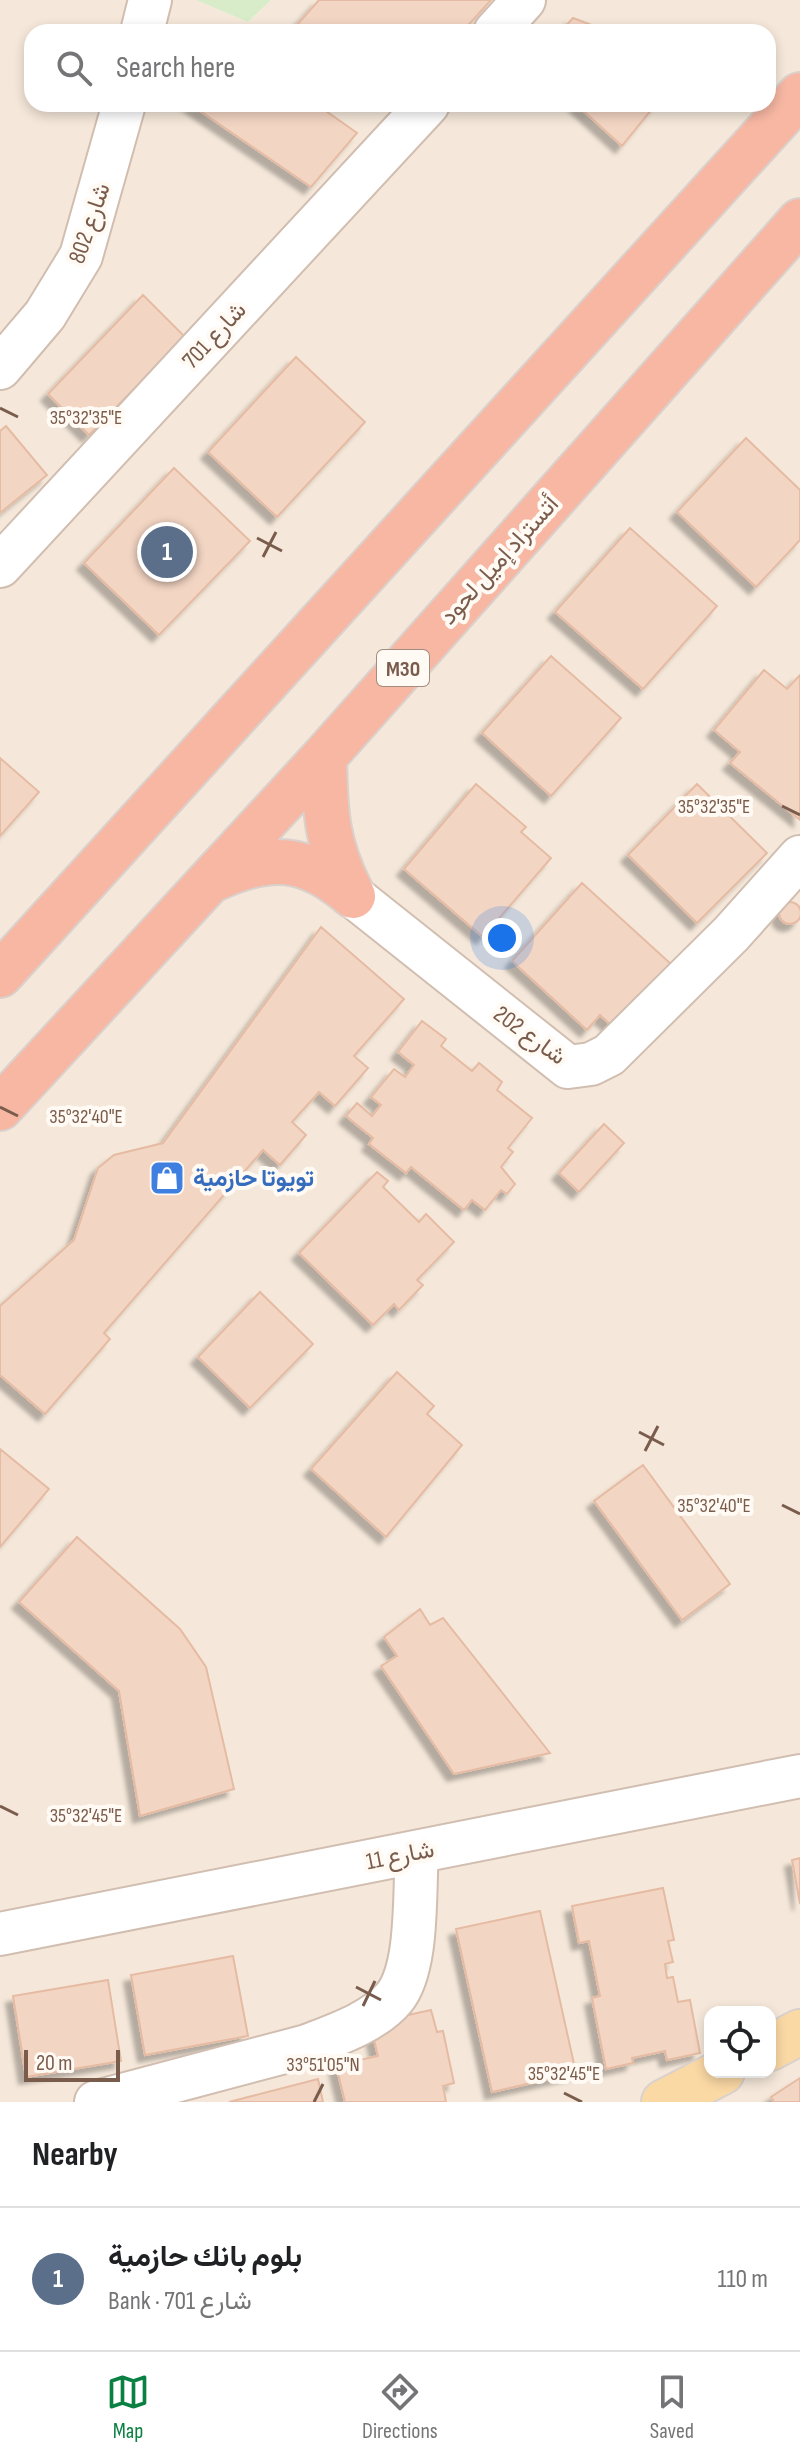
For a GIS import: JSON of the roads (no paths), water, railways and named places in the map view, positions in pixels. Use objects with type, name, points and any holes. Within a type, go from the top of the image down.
[{"type":"highway","points":[[0,975],[800,95]]},
{"type":"highway","name":"أتستراد إميل لحود","points":[[0,1108],[324,757],[800,221]]},
{"type":"highway","points":[[324,757],[326,823],[332,852],[353,896]]},
{"type":"highway","points":[[208,882],[244,865],[297,862],[333,878],[353,896]]},
{"type":"main road","points":[[776,2045],[800,2032]]},
{"type":"main road","points":[[664,2102],[710,2078]]},
{"type":"street","points":[[144,24],[150,0]]},
{"type":"street","points":[[502,24],[524,0]]},
{"type":"street","name":"شارع 802","points":[[0,368],[45,315],[81,256],[122,112]]},
{"type":"street","name":"شارع 701","points":[[0,566],[421,112]]},
{"type":"street","points":[[785,894],[800,857]]},
{"type":"street","name":"شارع 202","points":[[353,896],[568,1067],[591,1064],[609,1055],[785,894]]},
{"type":"street","name":"شارع 11","points":[[0,1934],[800,1776]]},
{"type":"street","points":[[96,2102],[307,2046],[338,2033],[393,1999],[411,1955],[417,1852]]},
{"type":"place","name":"بلوم بانك حازمية","points":[[167,552]]},
{"type":"place","name":"تويوتا حازمية","points":[[167,1178]]}]
